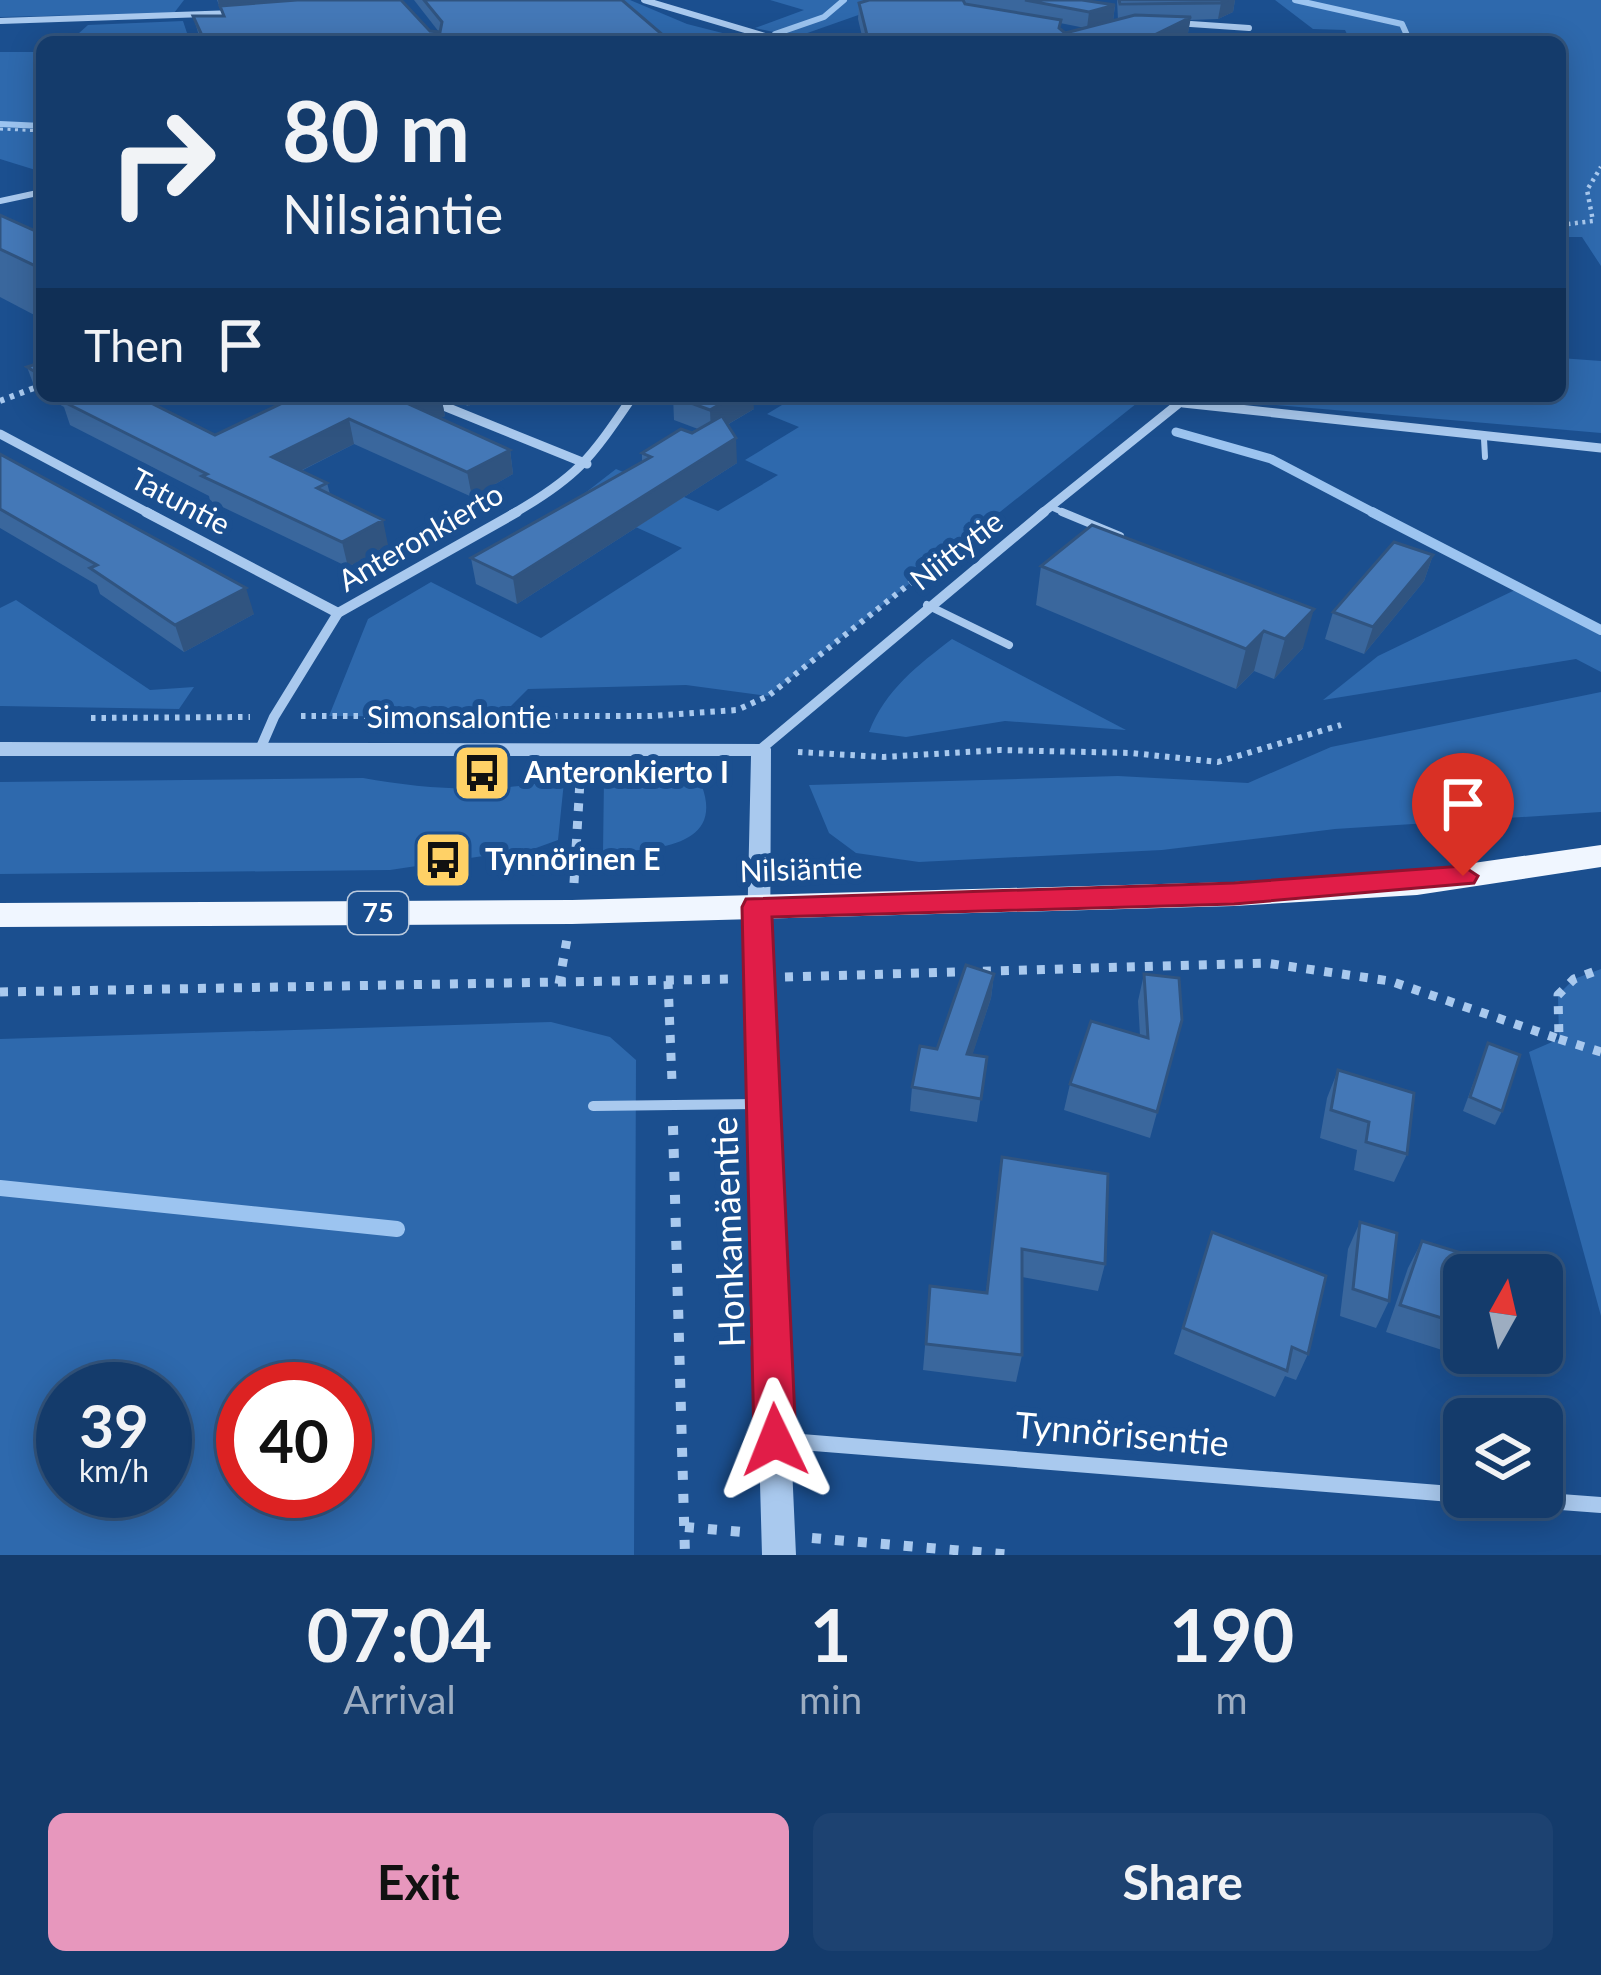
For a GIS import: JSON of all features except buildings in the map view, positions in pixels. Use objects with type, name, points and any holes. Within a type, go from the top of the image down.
[{"type":"main road","name":"Nilsiäntie","points":[[0,915],[572,912],[1234,894],[1395,884],[1601,856]]},
{"type":"street","points":[[644,0],[765,36]]},
{"type":"street","points":[[0,21],[247,13]]},
{"type":"street","points":[[1164,22],[1249,28]]},
{"type":"street","points":[[0,201],[36,193]]},
{"type":"street","points":[[434,402],[587,464]]},
{"type":"street","name":"Anteronkierto","points":[[261,747],[274,717],[338,613],[558,488],[587,464],[629,402]]},
{"type":"street","name":"Niittytie","points":[[761,749],[927,604],[1182,402]]},
{"type":"street","points":[[1208,402],[1484,439],[1601,448]]},
{"type":"street","name":"Tatuntie","points":[[0,434],[338,613]]},
{"type":"street","name":"Simonsalontie","points":[[0,749],[761,749]]},
{"type":"street","points":[[757,907],[761,749]]},
{"type":"street","name":"Honkamäentie","points":[[757,907],[779,1545]]},
{"type":"street","name":"Tynnörisentie","points":[[775,1440],[1443,1493]]},
{"type":"street","points":[[1563,1502],[1601,1505]]},
{"type":"lane","points":[[1484,439],[1486,457]]},
{"type":"lane","points":[[1051,507],[1120,536]]},
{"type":"lane","points":[[927,604],[1009,645]]},
{"type":"lane","points":[[593,1106],[762,1104]]},
{"type":"path","points":[[0,129],[36,132]]},
{"type":"path","points":[[1566,224],[1592,221],[1586,190],[1601,166]]},
{"type":"path","points":[[0,401],[36,387]]},
{"type":"path","points":[[559,984],[572,912],[585,716],[737,710],[768,696],[969,537]]},
{"type":"path","points":[[761,749],[884,757],[1000,750],[1132,753],[1219,762],[1341,725]]},
{"type":"path","points":[[0,992],[559,984],[1266,963],[1390,981],[1601,1052]]},
{"type":"path","points":[[1559,1039],[1558,995],[1574,979],[1601,970]]},
{"type":"path","points":[[668,981],[685,1555]]},
{"type":"path","points":[[685,1527],[779,1545],[1013,1555]]},
{"type":"shaded area","points":[[0,0],[184,0],[174,13],[0,17]]},
{"type":"shaded area","points":[[605,0],[630,0],[687,24],[734,36],[652,36]]},
{"type":"shaded area","points":[[770,0],[901,0],[799,36],[755,28],[804,10]]},
{"type":"shaded area","points":[[1275,0],[1601,0],[1601,266],[1582,237],[1566,237],[1566,36],[1348,36],[1345,30],[1313,29]]},
{"type":"shaded area","points":[[183,21],[188,36],[76,36],[88,25]]},
{"type":"shaded area","points":[[0,52],[36,52],[36,170],[0,159]]},
{"type":"shaded area","points":[[1566,358],[1601,361],[1601,433],[1242,402],[1566,402]]},
{"type":"shaded area","points":[[787,402],[1138,402],[768,696],[686,685],[528,689],[500,717],[329,716],[368,619],[431,582],[541,638],[682,548],[576,500],[616,469],[718,511],[778,475],[745,460],[799,427],[767,414]]},
{"type":"shaded area","points":[[1517,589],[1601,633],[1601,672],[1576,659],[1323,700],[1378,656]]},
{"type":"shaded area","points":[[16,600],[150,690],[194,687],[179,709],[0,706],[0,608]]},
{"type":"shaded area","points":[[952,639],[1126,730],[1005,721],[906,737],[869,732],[893,691]]},
{"type":"shaded area","points":[[1601,692],[1601,812],[1335,829],[1162,850],[919,862],[856,853],[829,833],[809,785],[1118,776],[1248,783],[1331,747]]},
{"type":"shaded area","points":[[626,764],[671,766],[699,779],[706,802],[704,820],[695,833],[662,847],[603,853],[604,777]]},
{"type":"shaded area","points":[[565,772],[558,840],[536,848],[390,870],[0,874],[0,782],[363,778],[480,789],[519,786]]},
{"type":"shaded area","points":[[1601,969],[1601,1316],[1529,1052],[1559,1039],[1558,995],[1574,979]]},
{"type":"shaded area","points":[[551,1022],[610,1037],[636,1060],[634,1555],[0,1555],[0,1039]]},
{"type":"waterway","points":[[775,34],[824,17],[844,0]]},
{"type":"waterway","points":[[1295,0],[1402,24],[1407,36]]},
{"type":"waterway","points":[[0,124],[36,126]]},
{"type":"waterway","points":[[1176,432],[1271,459],[1378,515]]},
{"type":"waterway","points":[[1372,512],[1601,630]]},
{"type":"waterway","points":[[0,1188],[397,1229]]},
{"type":"place","name":"Anteronkierto I","points":[[482,773]]},
{"type":"place","name":"Tynnörinen E","points":[[443,860]]},
{"type":"route","points":[[775,1440],[757,907],[1234,894],[1463,876]]}]
